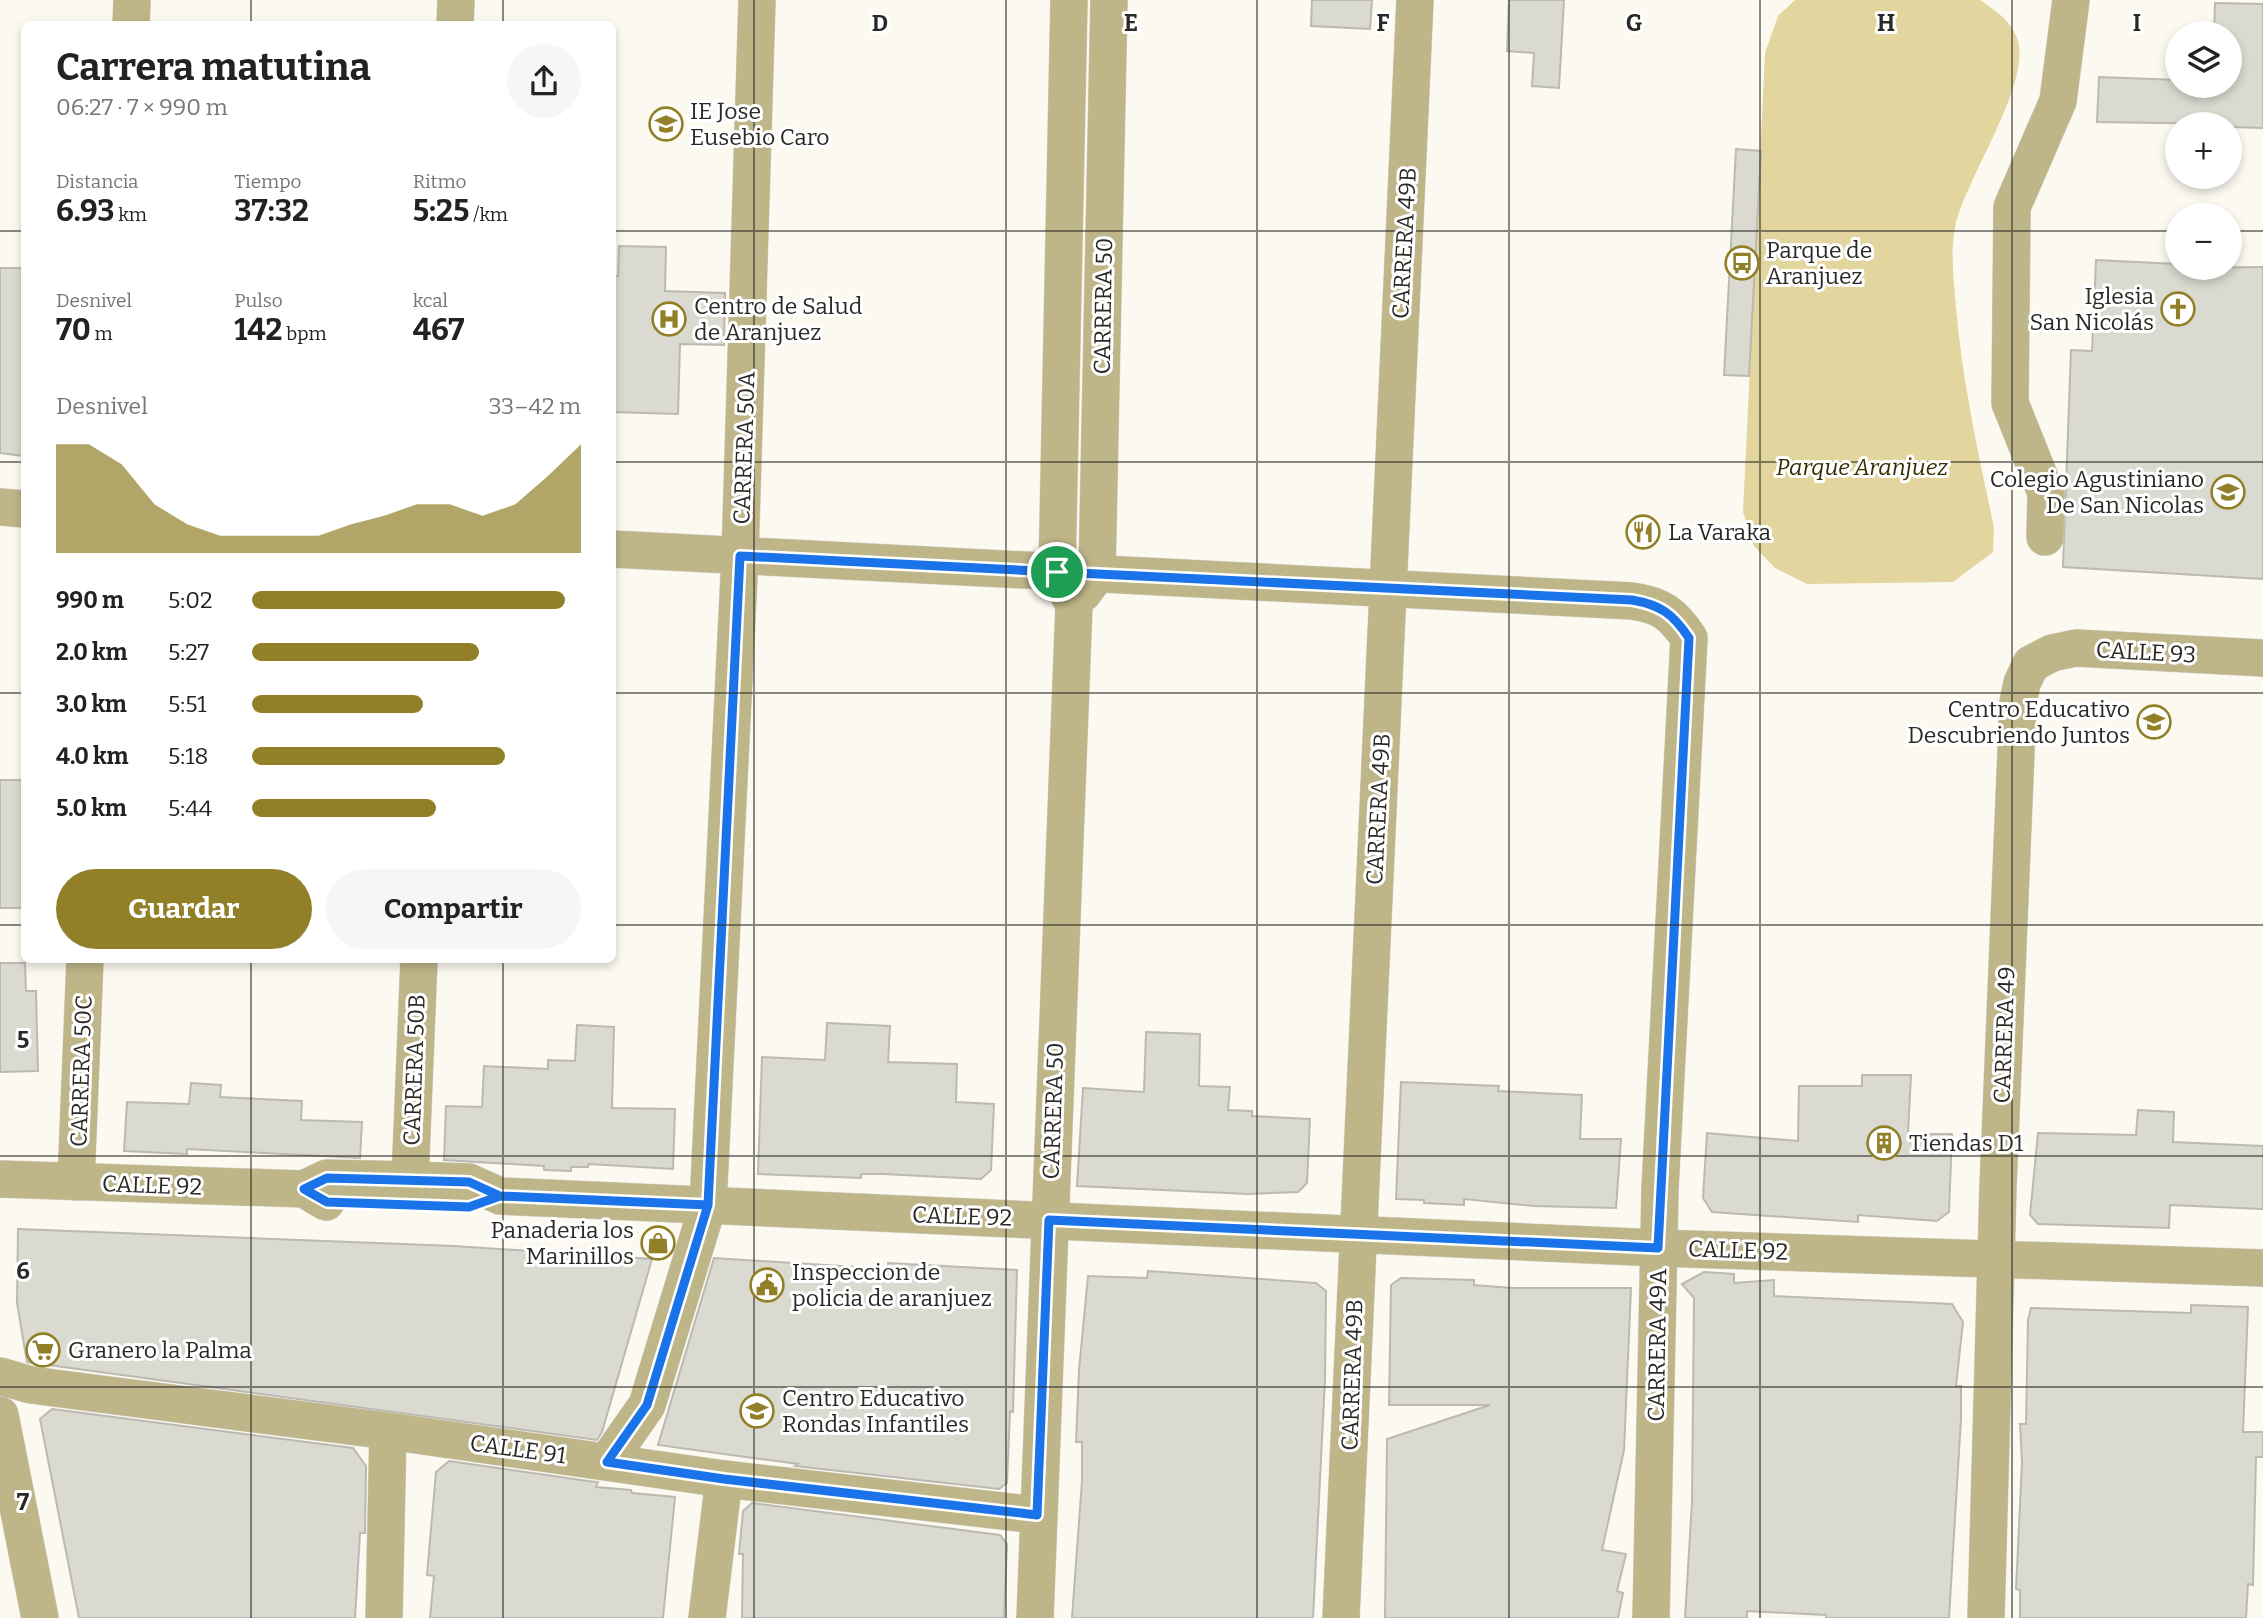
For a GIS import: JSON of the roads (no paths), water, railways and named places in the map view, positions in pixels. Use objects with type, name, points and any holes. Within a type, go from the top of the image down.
[{"type":"street","points":[[131,21],[132,0]]},
{"type":"street","points":[[455,21],[456,0]]},
{"type":"street","name":"CARRERA 50A","points":[[607,1462],[647,1405],[708,1205],[740,556],[757,0]]},
{"type":"street","name":"CARRERA 50","points":[[1035,1618],[1074,605],[1057,572],[1069,0]]},
{"type":"street","name":"CARRERA 50","points":[[1097,574],[1109,0]]},
{"type":"street","name":"CARRERA 49B","points":[[1341,1618],[1415,0]]},
{"type":"street","points":[[2045,537],[2046,493],[2010,403],[2009,288],[2012,208],[2059,101],[2071,0]]},
{"type":"street","points":[[0,507],[21,509]]},
{"type":"street","points":[[616,549],[1388,589]]},
{"type":"street","points":[[1074,605],[1097,574]]},
{"type":"street","name":"CARRERA 49A","points":[[1388,589],[1632,600],[1653,604],[1674,615],[1689,638],[1658,1248],[1651,1618]]},
{"type":"street","name":"CALLE 93","points":[[2031,664],[2052,653],[2076,648],[2263,658]]},
{"type":"street","name":"CARRERA 49","points":[[1986,1618],[2016,729],[2022,683],[2031,664]]},
{"type":"street","name":"CARRERA 50C","points":[[76,1182],[85,963]]},
{"type":"street","name":"CARRERA 50B","points":[[410,1180],[419,963]]},
{"type":"street","name":"CALLE 92","points":[[0,1179],[304,1189],[327,1178],[469,1182],[500,1196],[1658,1248],[2263,1268]]},
{"type":"street","name":"CALLE 92","points":[[304,1189],[327,1202],[469,1207],[500,1196]]},
{"type":"street","name":"CALLE 91","points":[[0,1376],[31,1385],[388,1431],[724,1479],[1037,1515]]},
{"type":"street","points":[[0,1415],[40,1618]]},
{"type":"street","points":[[384,1618],[388,1431]]},
{"type":"street","points":[[707,1618],[724,1479]]},
{"type":"place","name":"IE Jose Eusebio Caro","points":[[666,124]]},
{"type":"place","name":"Parque de Aranjuez","points":[[1742,263]]},
{"type":"place","name":"Iglesia San Nicolás","points":[[2178,309]]},
{"type":"place","name":"Centro de Salud de Aranjuez","points":[[669,319]]},
{"type":"place","name":"Colegio Agustiniano De San Nicolas","points":[[2228,492]]},
{"type":"place","name":"La Varaka","points":[[1643,532]]},
{"type":"place","name":"Centro Educativo Descubriendo Juntos","points":[[2154,722]]},
{"type":"place","name":"Tiendas D1","points":[[1884,1143]]},
{"type":"place","name":"Panaderia los Marinillos","points":[[658,1243]]},
{"type":"place","name":"Inspeccion de policia de aranjuez","points":[[767,1285]]},
{"type":"place","name":"Granero la Palma","points":[[43,1350]]},
{"type":"place","name":"Centro Educativo Rondas Infantiles","points":[[757,1411]]},
{"type":"park label","name":"Parque Aranjuez","points":[[1862,467]]}]
